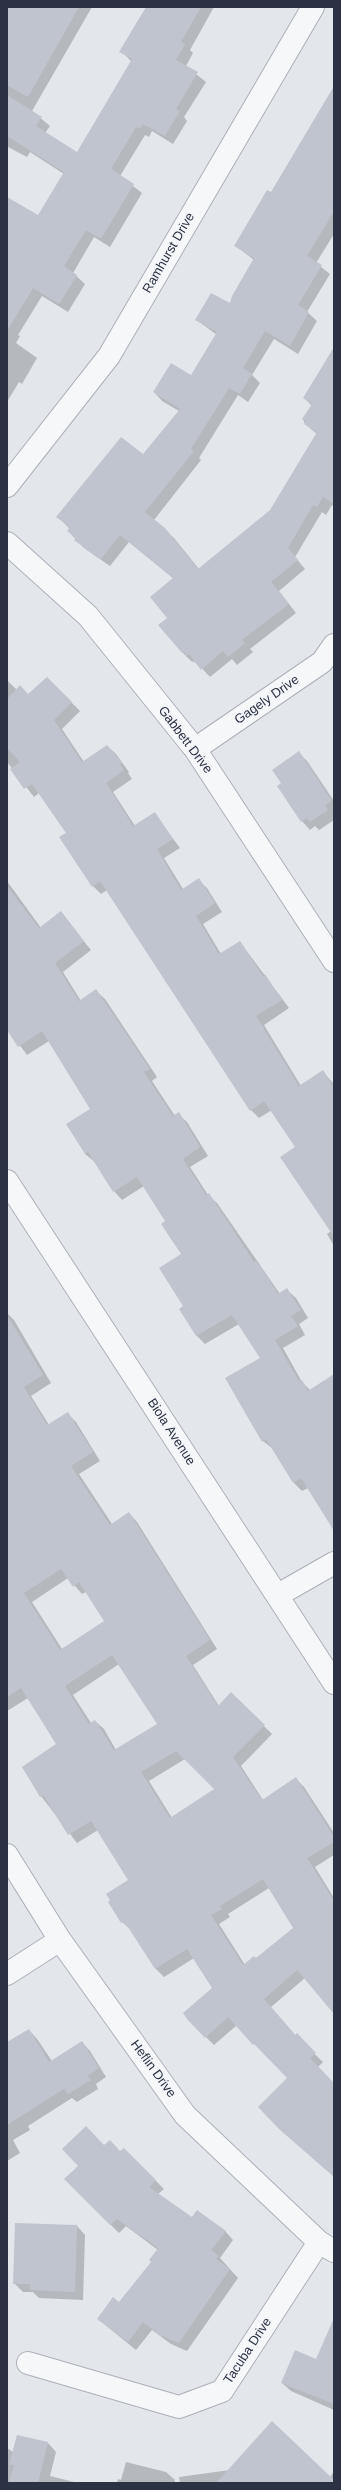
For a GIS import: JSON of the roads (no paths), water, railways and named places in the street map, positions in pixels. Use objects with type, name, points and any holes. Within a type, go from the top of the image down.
[{"type":"street","name":"Ramhurst Drive","points":[[7,486],[109,356],[313,7]]},
{"type":"street","name":"Gabbett Drive","points":[[7,544],[88,616],[195,749],[334,961]]},
{"type":"street","name":"Gagely Drive","points":[[195,749],[322,662],[334,645]]},
{"type":"street","name":"Biola Avenue","points":[[7,1181],[334,1683]]},
{"type":"street","points":[[278,1596],[334,1563]]},
{"type":"street","name":"Heflin Drive","points":[[7,1855],[60,1940],[185,2115],[326,2246]]},
{"type":"street","points":[[7,1974],[60,1940]]},
{"type":"street","name":"Tacuba Drive","points":[[28,2363],[179,2407],[222,2391],[326,2246]]}]
